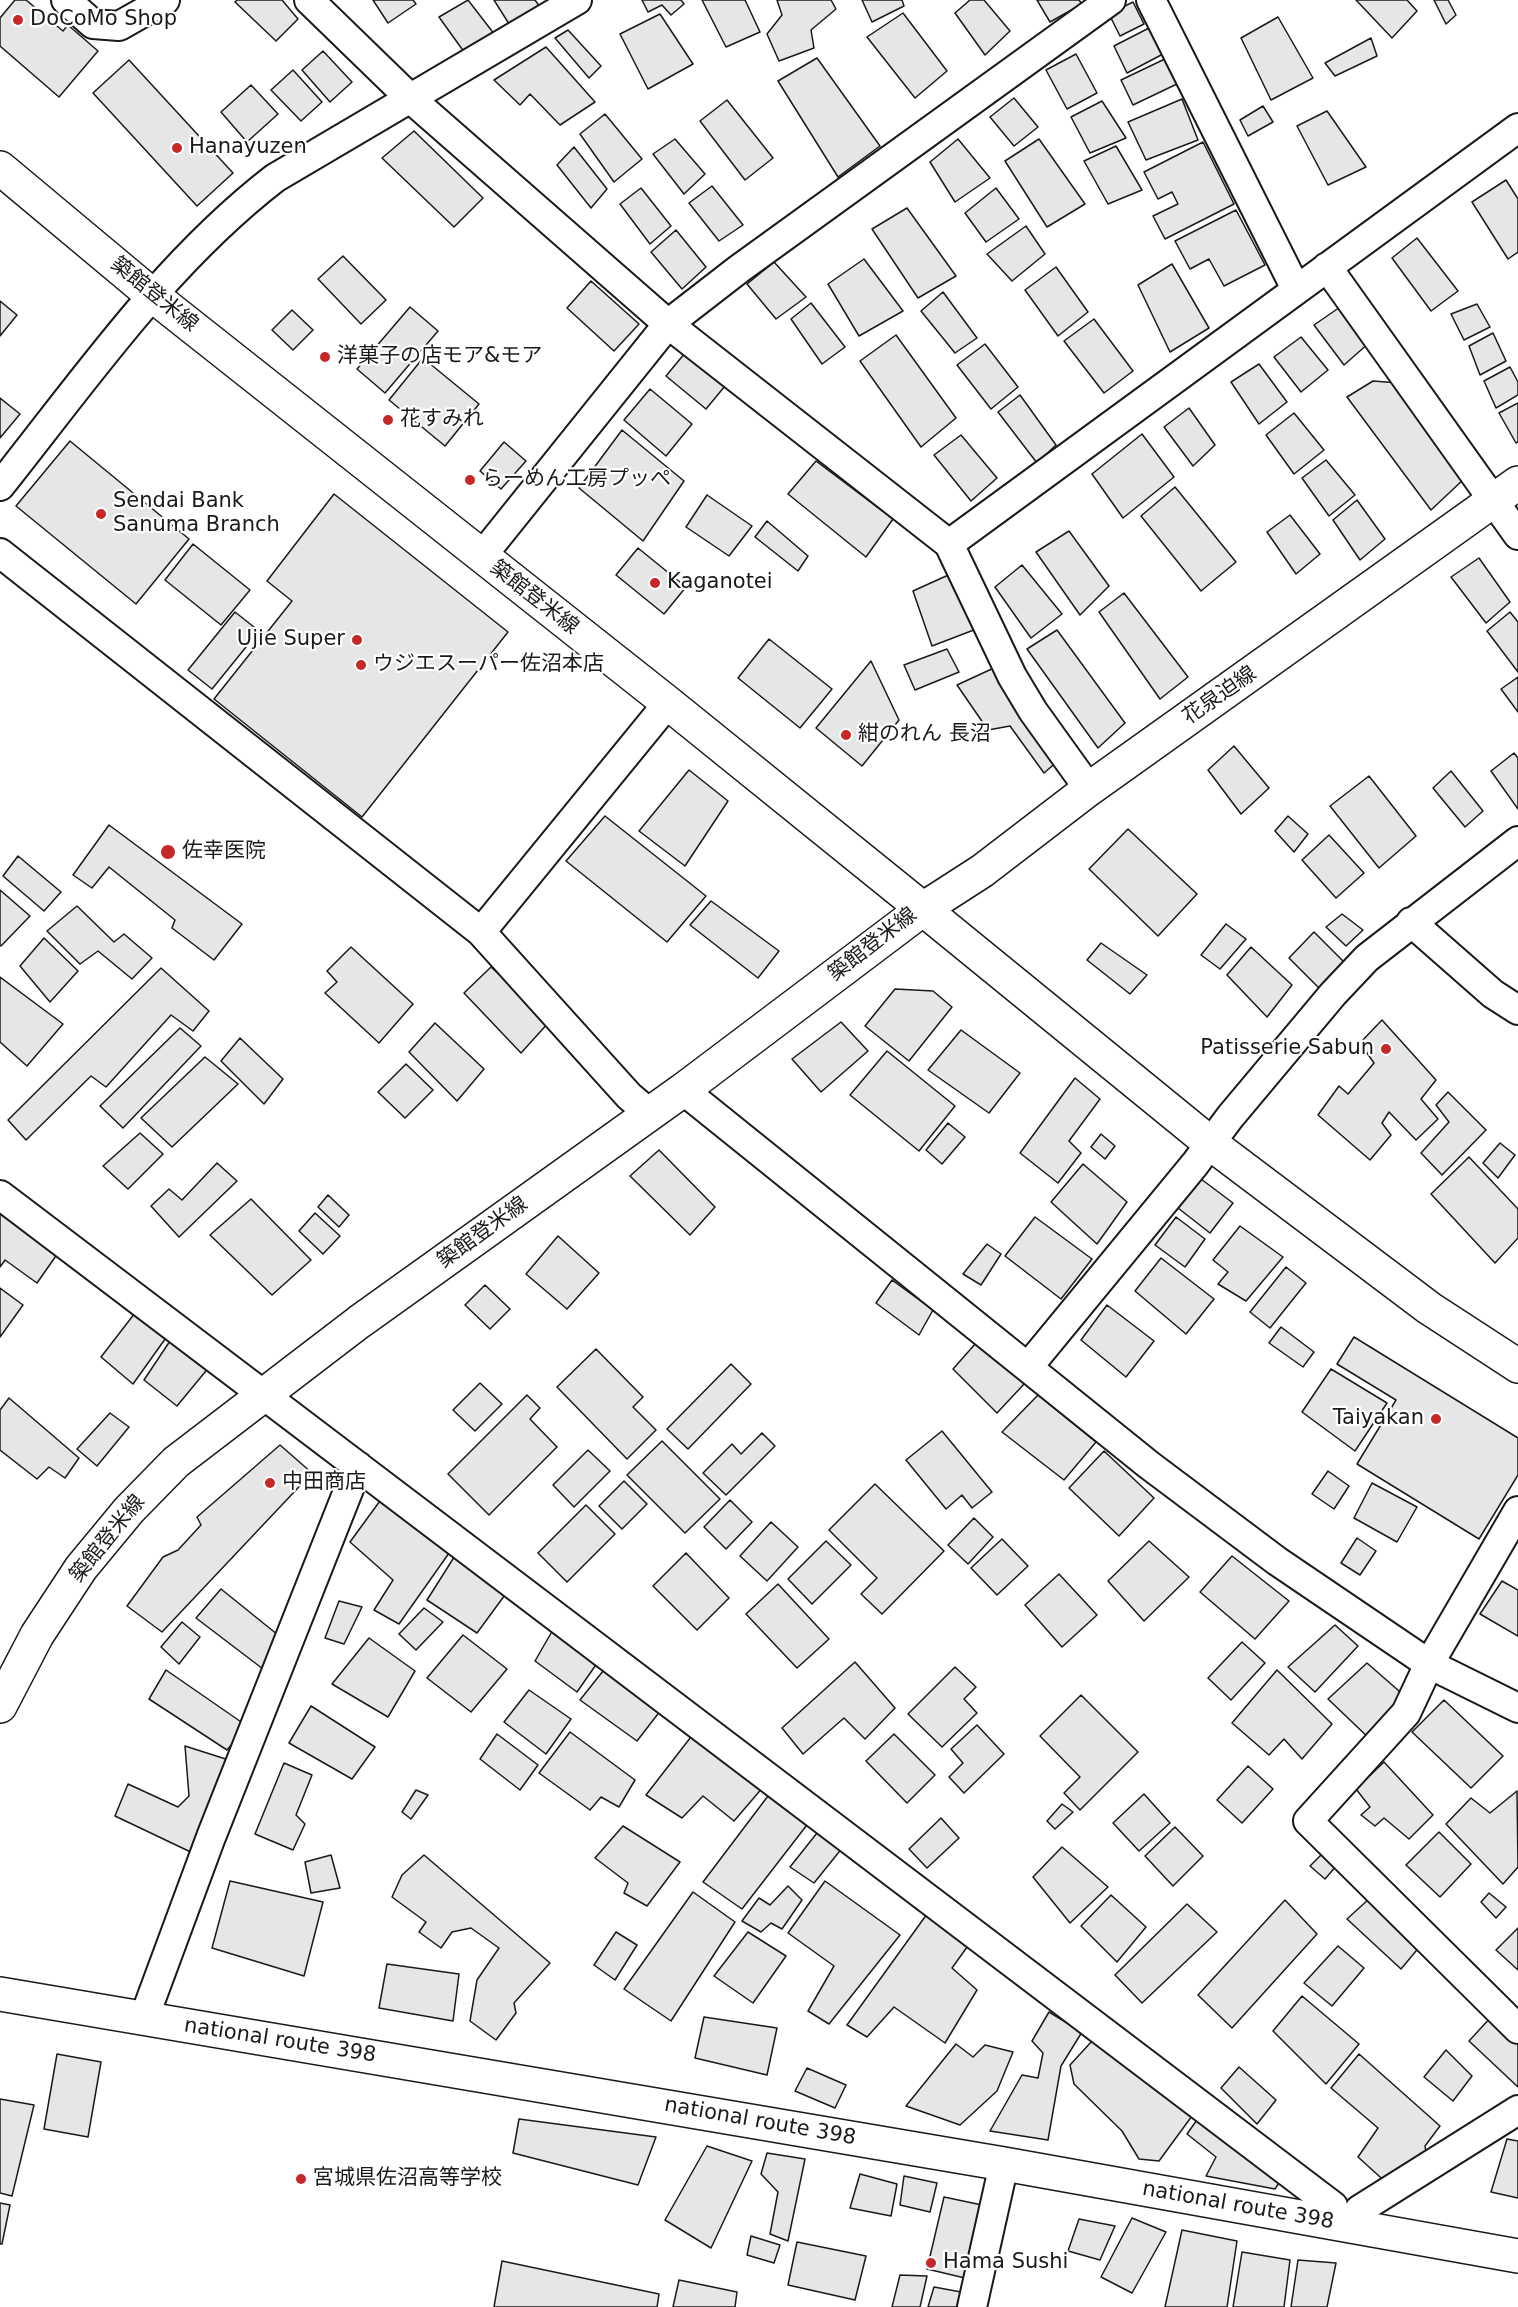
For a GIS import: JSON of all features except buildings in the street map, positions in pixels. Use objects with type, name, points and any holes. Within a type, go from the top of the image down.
[{"type":"main road","name":"築館登米線","points":[[0,168],[152,295],[668,703],[923,909],[683,1090],[262,1395],[176,1462],[129,1510],[81,1568],[37,1635],[0,1706]]},
{"type":"main road","name":"花泉迫線","points":[[923,909],[982,871],[1089,789],[1506,492]]},
{"type":"main road","points":[[923,909],[1210,1143],[1430,1308],[1518,1366]]},
{"type":"main road","name":"national route 398","points":[[0,1994],[1004,2163],[1518,2256]]},
{"type":"street","points":[[66,0],[93,24],[119,26],[165,0]]},
{"type":"street","points":[[309,0],[411,99],[668,324],[949,544],[1012,676],[1033,711],[1089,789]]},
{"type":"street","points":[[0,486],[152,295],[207,236],[275,178],[577,0]]},
{"type":"street","points":[[481,557],[668,324],[739,269],[1111,0]]},
{"type":"street","points":[[1151,0],[1296,289]]},
{"type":"street","points":[[949,544],[1518,128]]},
{"type":"street","points":[[1327,267],[1506,492],[1518,535]]},
{"type":"street","points":[[0,553],[481,932],[629,1096],[649,1113]]},
{"type":"street","points":[[481,932],[668,703]]},
{"type":"street","points":[[1028,1367],[1333,994],[1367,958],[1518,841]]},
{"type":"street","points":[[1411,922],[1493,994],[1518,1010]]},
{"type":"street","points":[[683,1090],[1149,1465],[1277,1561],[1429,1664],[1518,1708]]},
{"type":"street","points":[[0,1195],[1333,2206],[1345,2225],[1359,2210],[1518,2110]]},
{"type":"street","points":[[144,2018],[211,1836],[358,1466]]},
{"type":"street","points":[[1518,1510],[1429,1664],[1406,1713],[1308,1821],[1518,2029]]},
{"type":"street","points":[[972,2307],[1004,2163]]},
{"type":"place","name":"DoCoMo Shop","points":[[18,20]]},
{"type":"place","name":"Hanayuzen","points":[[177,148]]},
{"type":"place","name":"洋菓子の店モア&モア","points":[[325,357]]},
{"type":"place","name":"花すみれ","points":[[388,420]]},
{"type":"place","name":"らーめん工房プッぺ","points":[[470,480]]},
{"type":"place","name":"Sendai Bank Sanuma Branch","points":[[101,514]]},
{"type":"place","name":"Kaganotei","points":[[655,583]]},
{"type":"place","name":"Ujie Super","points":[[357,640]]},
{"type":"place","name":"ウジエスーパー佐沼本店","points":[[361,665]]},
{"type":"place","name":"紺のれん 長沼","points":[[846,735]]},
{"type":"place","name":"佐幸医院","points":[[168,852]]},
{"type":"place","name":"Patisserie Sabun","points":[[1386,1049]]},
{"type":"place","name":"Taiyakan","points":[[1436,1419]]},
{"type":"place","name":"中田商店","points":[[270,1483]]},
{"type":"place","name":"宮城県佐沼高等学校","points":[[301,2179]]},
{"type":"place","name":"Hama Sushi","points":[[931,2263]]}]
